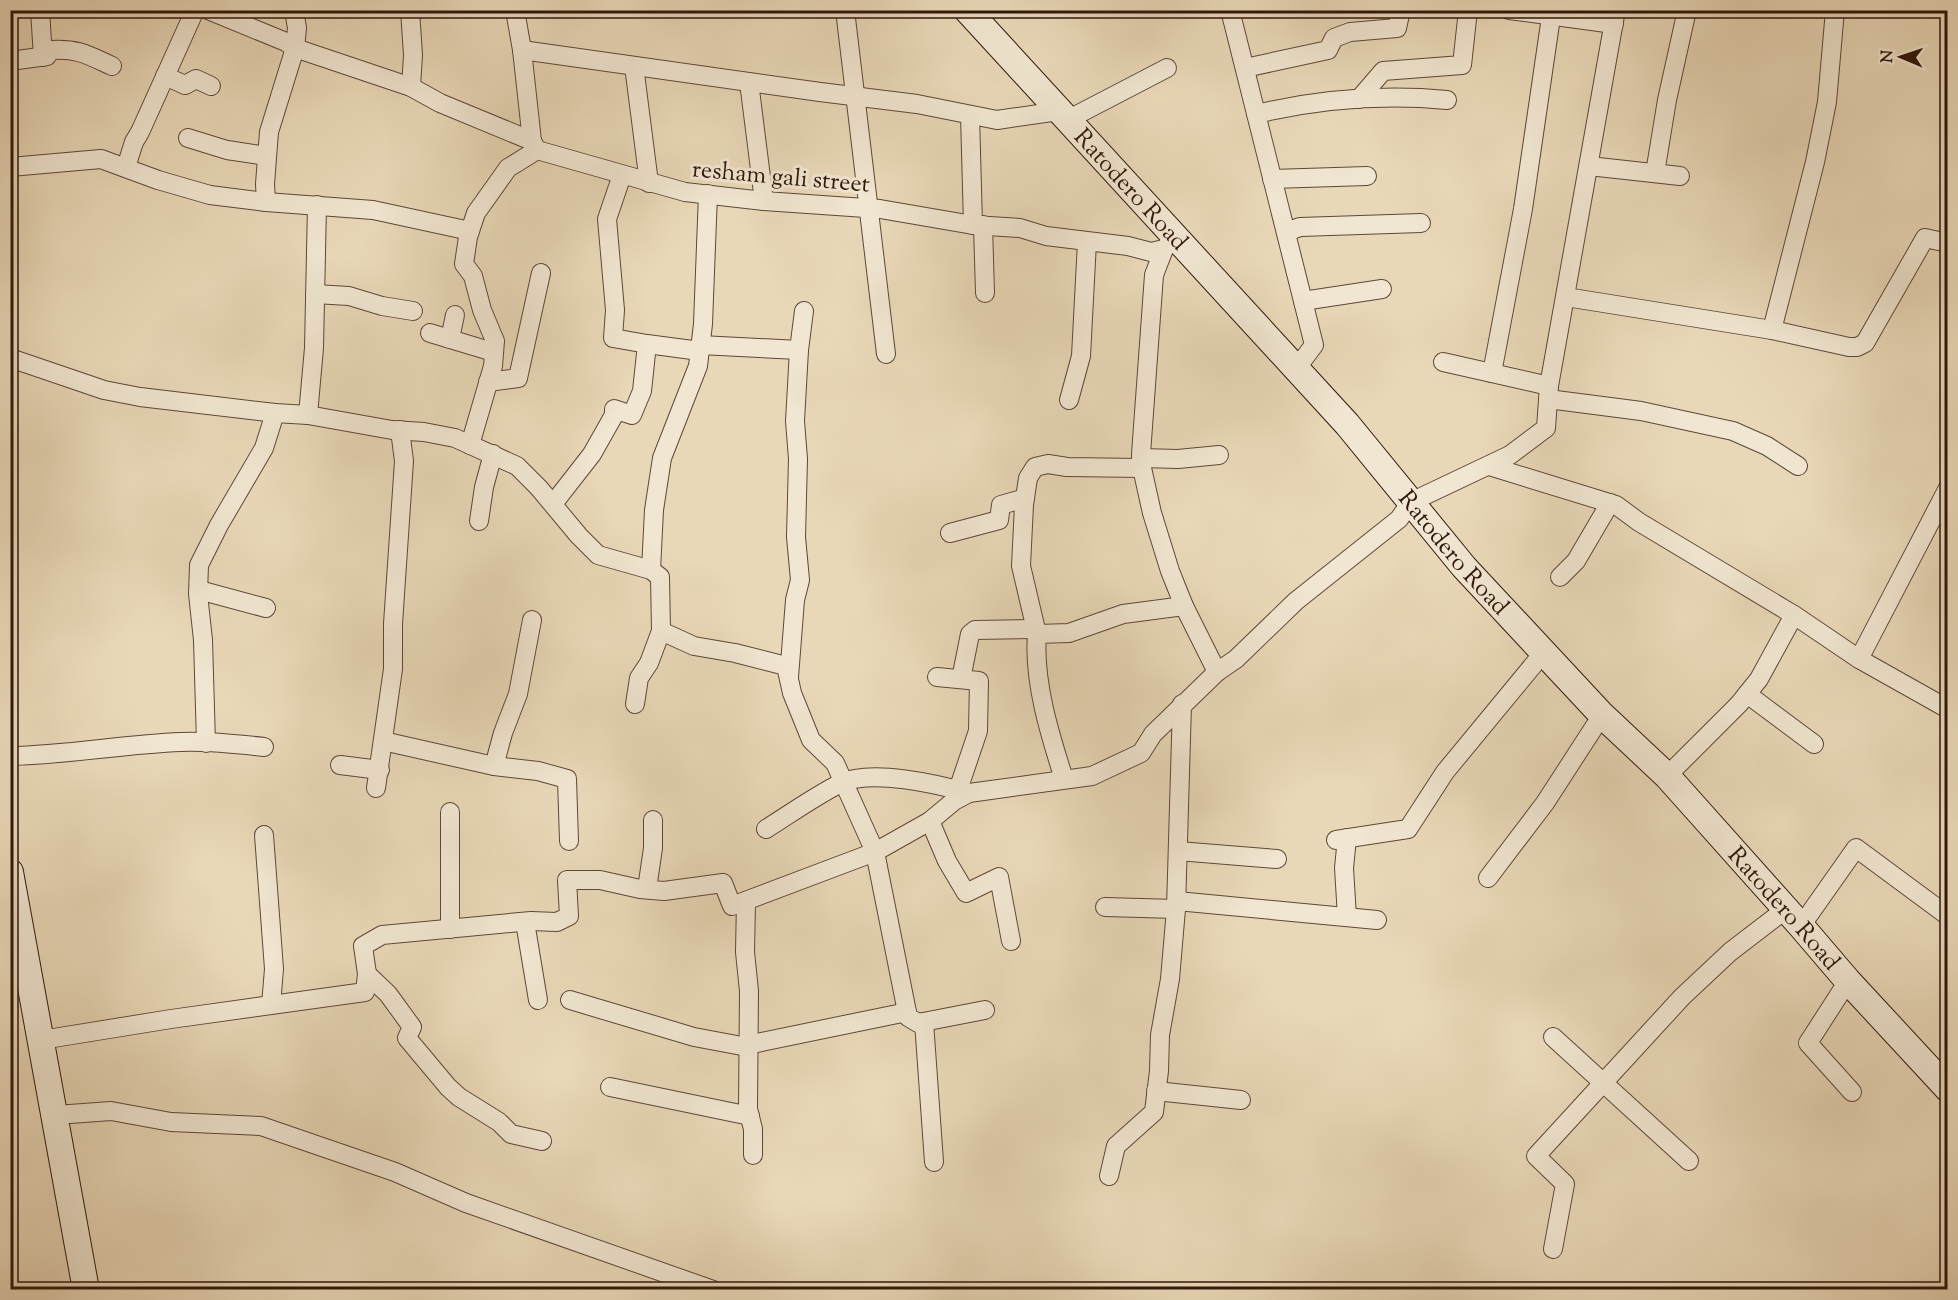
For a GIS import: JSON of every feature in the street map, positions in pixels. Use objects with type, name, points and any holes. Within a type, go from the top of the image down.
[{"type":"main road","name":"Ratodero Road","points":[[967,10],[1063,116],[1170,243],[1296,369],[1347,424],[1464,567],[1602,715],[1666,776],[1947,1089]]},
{"type":"main road","points":[[10,872],[86,1290]]},
{"type":"street","points":[[40,10],[43,57]]},
{"type":"street","points":[[126,167],[134,142],[145,123],[195,10]]},
{"type":"street","name":"resham gali street","points":[[208,10],[286,42],[295,48],[411,87],[440,103],[534,145],[622,175],[685,192],[764,201],[869,208],[978,225],[1020,228],[1046,236],[1128,246],[1151,252],[1170,243]]},
{"type":"street","points":[[266,202],[266,156],[269,132],[295,48],[297,28],[294,10]]},
{"type":"street","points":[[410,10],[413,55],[411,87]]},
{"type":"street","points":[[470,445],[493,366],[495,341],[482,310],[473,276],[464,264],[470,231],[476,213],[508,168],[534,145],[515,10]]},
{"type":"street","points":[[845,10],[886,354]]},
{"type":"street","points":[[1230,10],[1314,345],[1296,369]]},
{"type":"street","points":[[1245,68],[1328,50],[1334,38],[1350,32],[1397,28],[1401,10]]},
{"type":"street","points":[[1359,99],[1383,71],[1462,66],[1468,10]]},
{"type":"street","points":[[766,829],[843,782],[872,778],[906,779],[963,791],[1092,776],[1141,753],[1153,734],[1182,704],[1236,658],[1296,601],[1399,519],[1412,502],[1510,455],[1546,428],[1548,392],[1615,17],[1509,10]]},
{"type":"street","points":[[1655,173],[1667,100],[1687,10]]},
{"type":"street","points":[[1772,330],[1815,162],[1827,102],[1835,10]]},
{"type":"street","points":[[1492,373],[1523,209],[1552,13]]},
{"type":"street","points":[[10,61],[48,56],[51,50],[76,50],[111,66]]},
{"type":"street","points":[[522,50],[917,104],[997,120],[1063,116],[1167,68]]},
{"type":"street","points":[[634,66],[650,183]]},
{"type":"street","points":[[165,76],[185,85],[196,79],[211,86]]},
{"type":"street","points":[[749,82],[764,201]]},
{"type":"street","points":[[1256,114],[1303,103],[1403,96],[1447,100]]},
{"type":"street","points":[[970,115],[985,293]]},
{"type":"street","points":[[188,138],[227,150],[266,156]]},
{"type":"street","points":[[10,167],[101,159],[158,180],[210,195],[266,202],[373,210],[470,231]]},
{"type":"street","points":[[1589,166],[1680,176]]},
{"type":"street","points":[[622,175],[608,219],[615,310],[613,338],[647,344],[700,348],[799,350]]},
{"type":"street","points":[[1272,180],[1367,176]]},
{"type":"street","points":[[651,570],[654,510],[662,458],[694,376],[700,348],[708,194]]},
{"type":"street","points":[[308,415],[314,348],[317,205]]},
{"type":"street","points":[[1286,232],[1300,227],[1421,223]]},
{"type":"street","points":[[1566,297],[1772,330],[1857,347],[1865,343],[1925,237],[1947,243]]},
{"type":"street","points":[[1069,400],[1081,356],[1087,242]]},
{"type":"street","points":[[1170,243],[1154,275],[1141,463],[1152,513],[1170,571],[1184,606],[1217,672]]},
{"type":"street","points":[[488,382],[518,378],[541,273]]},
{"type":"street","points":[[1304,302],[1382,289]]},
{"type":"street","points":[[315,294],[349,296],[382,306],[413,311]]},
{"type":"street","points":[[789,677],[795,600],[800,580],[796,537],[798,459],[795,421],[799,350],[804,311]]},
{"type":"street","points":[[450,339],[455,315]]},
{"type":"street","points":[[430,333],[493,352]]},
{"type":"street","points":[[553,504],[592,454],[614,415],[614,409],[632,415],[642,391],[647,344]]},
{"type":"street","points":[[10,358],[104,390],[140,397],[308,415],[445,436],[517,466],[553,504],[562,519],[598,555],[651,570],[660,578],[661,631],[649,663],[639,678],[634,704]]},
{"type":"street","points":[[1443,362],[1492,373],[1548,392],[1733,431],[1767,446],[1798,465]]},
{"type":"street","points":[[206,743],[199,590],[200,565],[219,525],[264,448],[275,413]]},
{"type":"street","points":[[376,788],[393,669],[393,624],[404,461],[400,430]]},
{"type":"street","points":[[479,521],[492,454]]},
{"type":"street","points":[[1064,779],[1044,705],[1035,649],[1036,632],[1021,566],[1028,478],[1035,467],[1048,464],[1067,467],[1141,463],[1219,455]]},
{"type":"street","points":[[1489,466],[1616,505],[1639,522],[1794,615],[1859,659],[1947,709]]},
{"type":"street","points":[[1859,659],[1947,488]]},
{"type":"street","points":[[950,533],[999,520],[1001,505],[1025,498]]},
{"type":"street","points":[[1560,577],[1576,561],[1610,503]]},
{"type":"street","points":[[199,590],[266,608]]},
{"type":"street","points":[[961,679],[970,634],[975,630],[1069,633],[1123,614],[1184,606]]},
{"type":"street","points":[[1666,776],[1739,704],[1759,679],[1794,615]]},
{"type":"street","points":[[494,766],[520,686],[532,620]]},
{"type":"street","points":[[661,631],[694,646],[735,653],[786,666],[799,714],[811,740],[835,763],[875,852],[908,1017],[918,1023],[985,1010]]},
{"type":"street","points":[[1347,917],[1342,839],[1408,829],[1445,772],[1544,652]]},
{"type":"street","points":[[42,1040],[365,992],[367,974],[363,946],[382,935],[525,922],[557,922],[568,916],[567,880],[600,880],[647,890],[664,891],[723,883],[732,906],[875,852],[930,820],[963,791],[978,731],[979,681],[937,677]]},
{"type":"street","points":[[1747,694],[1814,744]]},
{"type":"street","points":[[1109,1176],[1116,1146],[1154,1112],[1160,1035],[1170,979],[1177,905],[1182,704]]},
{"type":"street","points":[[1488,878],[1545,803],[1602,715]]},
{"type":"street","points":[[383,741],[494,766],[538,771],[567,779],[569,841]]},
{"type":"street","points":[[10,756],[49,755],[183,742],[264,747]]},
{"type":"street","points":[[340,765],[380,770]]},
{"type":"street","points":[[450,812],[450,929]]},
{"type":"street","points":[[647,890],[653,848],[652,820]]},
{"type":"street","points":[[930,820],[947,861],[966,893],[999,877],[1011,941]]},
{"type":"street","points":[[264,835],[274,969],[271,1005]]},
{"type":"street","points":[[1553,1249],[1565,1184],[1536,1156],[1690,989],[1730,952],[1794,918],[1856,848],[1947,916]]},
{"type":"street","points":[[1178,851],[1277,859]]},
{"type":"street","points":[[746,901],[745,952],[749,991],[748,1110],[753,1130],[753,1155]]},
{"type":"street","points":[[1105,907],[1177,905],[1377,920]]},
{"type":"street","points":[[525,922],[538,1000]]},
{"type":"street","points":[[367,974],[388,994],[412,1027],[407,1038],[448,1088],[499,1122],[511,1134],[542,1141]]},
{"type":"street","points":[[1848,981],[1808,1043],[1852,1092]]},
{"type":"street","points":[[570,1000],[694,1037],[742,1046],[907,1012]]},
{"type":"street","points":[[924,1022],[934,1162]]},
{"type":"street","points":[[1553,1036],[1689,1161]]},
{"type":"street","points":[[610,1087],[750,1116]]},
{"type":"street","points":[[1156,1091],[1241,1100]]},
{"type":"street","points":[[56,1115],[111,1111],[171,1122],[261,1125],[395,1172],[466,1203],[713,1290]]}]
